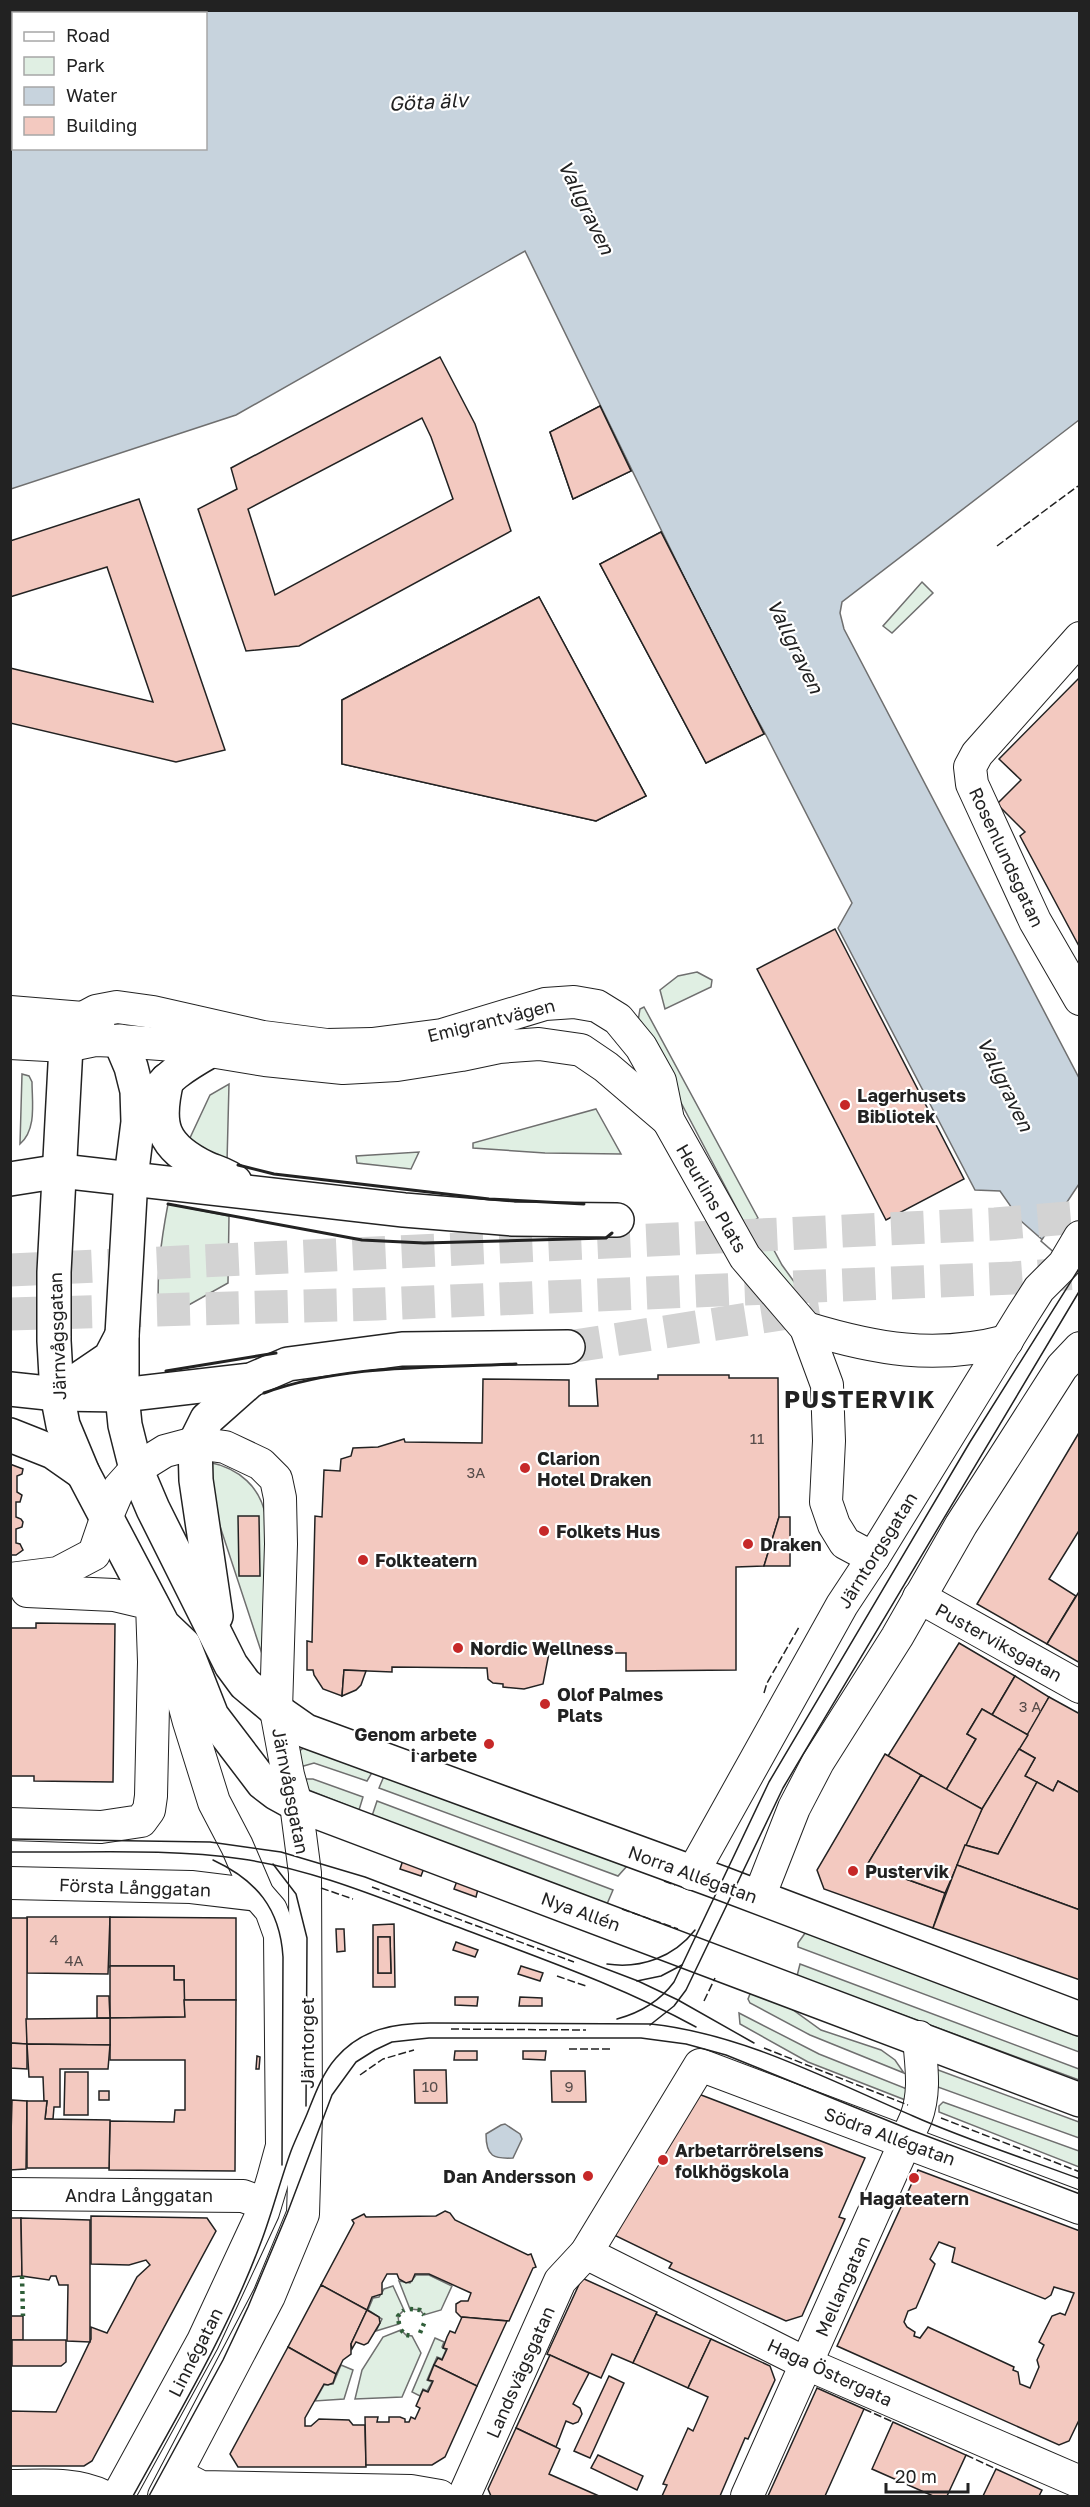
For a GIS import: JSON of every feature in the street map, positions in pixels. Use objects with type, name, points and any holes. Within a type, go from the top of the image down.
[{"type":"main road","name":"Järnvågsgatan","points":[[71,1027],[54,1272],[57,1394],[63,1425],[83,1473],[158,1615]]},
{"type":"main road","name":"Järnvågsgatan","points":[[120,1041],[131,1067],[137,1091],[138,1122],[131,1178],[122,1335],[122,1395],[125,1425],[136,1469],[219,1643],[245,1684],[306,1731]]},
{"type":"main road","name":"Järnvågsgatan","points":[[138,1122],[152,1098],[167,1080],[188,1064],[210,1052]]},
{"type":"main road","points":[[167,1080],[162,1102],[161,1121],[164,1133],[176,1148],[203,1167],[233,1179],[242,1191]]},
{"type":"main road","points":[[10,1179],[61,1171],[321,1202],[513,1219],[617,1220]]},
{"type":"main road","points":[[57,1394],[110,1358],[122,1335]]},
{"type":"main road","points":[[10,1389],[57,1394],[122,1395],[251,1380],[288,1364],[402,1349],[568,1347]]},
{"type":"main road","points":[[195,1443],[207,1419],[251,1380]]},
{"type":"main road","points":[[10,1435],[53,1452],[83,1473]]},
{"type":"main road","name":"Järnvågsgatan","points":[[195,1443],[196,1480],[219,1643]]},
{"type":"main road","name":"Nya Allén","points":[[158,1615],[184,1645],[212,1716],[263,1783],[296,1804],[919,2037],[1080,2100]]},
{"type":"main road","name":"Norra Allégatan","points":[[306,1731],[759,1897],[1080,2019]]},
{"type":"street","name":"Rosenlundsgatan","points":[[1080,638],[977,754],[970,767],[972,784],[1030,911],[1080,999]]},
{"type":"street","name":"Emigrantvägen","points":[[10,1042],[71,1027],[96,1011],[117,1007],[153,1012],[263,1036],[327,1045],[372,1044],[442,1035],[545,1004],[574,1002],[597,1006],[618,1019],[641,1047],[660,1081],[668,1120]]},
{"type":"street","name":"Emigrantvägen","points":[[10,1012],[71,1027]]},
{"type":"street","points":[[71,1027],[112,1030],[120,1041]]},
{"type":"street","name":"Emigrantvägen","points":[[120,1041],[174,1045],[265,1060],[343,1068],[398,1065],[499,1047],[550,1045],[581,1050],[606,1067],[668,1120]]},
{"type":"street","name":"Heurlins Plats","points":[[668,1120],[745,1257],[806,1328]]},
{"type":"street","name":"Järntorgsgatan","points":[[692,1874],[842,1605],[1039,1289],[1064,1264],[1080,1237]]},
{"type":"street","points":[[806,1328],[846,1340],[897,1350],[924,1352],[977,1349],[1007,1341]]},
{"type":"street","points":[[806,1328],[827,1385],[829,1441],[826,1502],[834,1525],[845,1543],[873,1558]]},
{"type":"street","points":[[759,1897],[794,1808],[818,1762],[897,1637],[961,1525],[1062,1366],[1080,1348]]},
{"type":"street","points":[[10,1579],[58,1573],[94,1554],[119,1488],[136,1469],[165,1451],[195,1443]]},
{"type":"street","name":"Järnvågsgatan","points":[[195,1443],[225,1447],[261,1464],[276,1479],[280,1498],[281,1544],[276,1710],[296,1804],[305,1873]]},
{"type":"street","points":[[10,1591],[114,1595],[158,1615]]},
{"type":"street","name":"Pusterviksgatan","points":[[919,1597],[1080,1687]]},
{"type":"street","name":"Järnvågsgatan","points":[[10,1824],[100,1827],[141,1821],[149,1810],[153,1759],[154,1662],[158,1615]]},
{"type":"street","name":"Järnvågsgatan","points":[[158,1615],[209,1788],[258,1895]]},
{"type":"street","name":"Järntorget","points":[[170,2485],[268,2296],[303,2214],[306,2115],[305,1873]]},
{"type":"street","name":"Första Långgatan","points":[[10,1883],[191,1887],[258,1895]]},
{"type":"street","name":"Järntorget","points":[[258,1895],[272,1910],[280,1935],[282,2146],[265,2204]]},
{"type":"street","name":"Mellangatan","points":[[747,2496],[906,2142],[922,2101],[919,2037]]},
{"type":"street","name":"Södra Allégatan","points":[[586,2253],[711,2070],[1080,2208]]},
{"type":"street","name":"Andra Långgatan","points":[[10,2194],[243,2196],[265,2204]]},
{"type":"street","name":"Linnégatan","points":[[117,2496],[203,2341],[265,2204]]},
{"type":"street","name":"Haga Östergata","points":[[586,2253],[807,2364],[1074,2480]]},
{"type":"street","name":"Landsvägsgatan","points":[[464,2496],[560,2281],[586,2253]]},
{"type":"street","points":[[170,2485],[411,2491],[440,2496]]},
{"type":"street","points":[[10,2486],[64,2486],[92,2490],[103,2496]]},
{"type":"green space","points":[[922,582],[933,593],[892,633],[883,626]]},
{"type":"green space","points":[[697,972],[712,980],[711,987],[665,1009],[660,990],[678,976]]},
{"type":"green space","points":[[644,1007],[758,1218],[746,1226],[638,1021],[640,1009]]},
{"type":"green space","points":[[22,1074],[29,1076],[32,1082],[33,1106],[29,1131],[20,1144]]},
{"type":"green space","points":[[229,1084],[227,1162],[189,1140],[210,1095]]},
{"type":"green space","points":[[596,1109],[621,1154],[545,1153],[473,1148],[473,1143]]},
{"type":"green space","points":[[419,1152],[411,1169],[357,1163],[356,1156]]},
{"type":"green space","points":[[168,1204],[229,1216],[228,1283],[178,1311],[159,1314],[160,1259]]},
{"type":"green space","points":[[762,1228],[782,1265],[800,1290],[793,1297],[774,1279],[751,1236]]},
{"type":"green space","points":[[208,1462],[239,1474],[254,1488],[263,1507],[266,1518],[263,1657],[215,1511]]},
{"type":"green space","points":[[306,1746],[373,1771],[367,1781],[314,1763],[300,1767],[297,1753]]},
{"type":"green space","points":[[384,1776],[627,1866],[618,1876],[379,1788]]},
{"type":"green space","points":[[300,1779],[313,1779],[363,1797],[359,1810],[306,1789]]},
{"type":"green space","points":[[377,1801],[613,1890],[607,1904],[372,1816]]},
{"type":"green space","points":[[808,1929],[1079,2031],[1079,2052],[798,1947],[798,1943]]},
{"type":"green space","points":[[800,1964],[1079,2069],[1079,2080],[797,1976]]},
{"type":"green space","points":[[757,1990],[775,1997],[821,2030],[881,2050],[895,2060],[904,2073],[810,2035],[750,2003],[748,1999],[750,1994]]},
{"type":"green space","points":[[739,2013],[819,2054],[907,2089],[908,2101],[808,2062],[740,2024]]},
{"type":"green space","points":[[930,2067],[1079,2122],[1079,2138],[935,2086]]},
{"type":"green space","points":[[943,2102],[1079,2151],[1079,2167],[939,2112],[939,2106]]},
{"type":"green space","points":[[416,2275],[429,2275],[452,2286],[441,2310],[424,2315],[420,2310],[410,2309],[399,2281],[410,2283]]},
{"type":"green space","points":[[393,2286],[404,2310],[398,2316],[399,2324],[376,2331],[382,2319],[368,2310],[373,2298],[379,2297],[384,2289]]},
{"type":"green space","points":[[401,2330],[406,2335],[412,2336],[421,2353],[402,2397],[355,2399],[362,2370],[383,2337]]},
{"type":"green space","points":[[435,2338],[444,2342],[442,2347],[446,2350],[442,2359],[437,2357],[427,2380],[432,2382],[427,2391],[423,2389],[420,2396],[412,2392]]},
{"type":"green space","points":[[341,2365],[353,2370],[344,2399],[315,2401],[324,2385],[333,2384]]},
{"type":"water","points":[[10,11],[1079,11],[1079,420],[842,602],[840,613],[844,629],[1079,1078],[1079,1272],[1021,1221],[1000,1191],[975,1190],[838,928],[852,903],[767,737],[730,671],[525,251],[236,415],[11,489]]},
{"type":"water","points":[[505,2124],[520,2134],[522,2139],[513,2158],[492,2155],[486,2142],[486,2134]]},
{"type":"pier","points":[[1079,1184],[1080,1275],[1041,1241]]},
{"type":"building","points":[[440,357],[475,424],[511,531],[299,646],[246,651],[198,509],[237,489],[231,468]],"holes":[[[422,418],[453,499],[275,595],[248,509]]]},
{"type":"building","points":[[600,406],[631,471],[573,499],[550,432]]},
{"type":"building","points":[[600,406],[631,471],[573,499],[550,432]]},
{"type":"building","points":[[139,499],[225,750],[176,762],[10,723],[10,668],[153,702],[107,567],[10,597],[10,541]]},
{"type":"building","points":[[661,532],[764,734],[706,763],[600,564]]},
{"type":"building","points":[[661,532],[764,734],[706,763],[600,564]]},
{"type":"building","points":[[539,597],[646,796],[596,821],[342,764],[342,700]]},
{"type":"building","points":[[539,597],[646,796],[596,821],[342,764],[342,700]]},
{"type":"building","points":[[1080,677],[1080,948],[1020,836],[1025,832],[997,804],[1021,780],[999,759]]},
{"type":"building","points":[[835,929],[964,1179],[886,1220],[757,969]]},
{"type":"building","name":"Folkets Hus","points":[[658,1375],[778,1378],[779,1517],[764,1566],[736,1567],[736,1670],[626,1671],[626,1653],[549,1653],[543,1684],[524,1689],[503,1687],[503,1684],[493,1683],[488,1679],[487,1668],[392,1667],[392,1672],[344,1670],[342,1696],[323,1689],[313,1670],[307,1670],[307,1641],[312,1642],[315,1516],[322,1517],[324,1470],[340,1471],[341,1459],[351,1456],[353,1448],[378,1447],[404,1439],[405,1442],[482,1443],[483,1379],[569,1380],[569,1406],[598,1406],[596,1379],[658,1379]]},
{"type":"building","points":[[1080,1431],[1080,1529],[1049,1579],[1076,1596],[1047,1644],[977,1604]]},
{"type":"building","points":[[10,1464],[23,1469],[22,1474],[17,1476],[17,1492],[22,1495],[20,1502],[16,1502],[16,1517],[23,1522],[22,1527],[16,1529],[16,1543],[20,1544],[23,1550],[16,1555],[10,1555]]},
{"type":"building","points":[[238,1516],[259,1516],[260,1576],[239,1576]]},
{"type":"building","points":[[779,1517],[790,1517],[790,1566],[764,1566]]},
{"type":"building","points":[[1080,1590],[1080,1663],[1047,1644]]},
{"type":"building","points":[[36,1623],[115,1624],[113,1782],[34,1781],[34,1776],[10,1776],[10,1628],[36,1628]]},
{"type":"building","points":[[959,1643],[1015,1676],[992,1715],[982,1709],[967,1734],[976,1739],[946,1790],[888,1756]]},
{"type":"building","points":[[344,1670],[366,1671],[361,1685],[356,1690],[342,1696]]},
{"type":"building","points":[[1015,1676],[1049,1697],[1028,1735],[992,1715]]},
{"type":"building","points":[[1049,1697],[1080,1714],[1080,1793],[1058,1781],[1053,1791],[1025,1776],[1035,1758],[1019,1749]]},
{"type":"building","points":[[982,1709],[1028,1735],[982,1809],[946,1790],[976,1739],[967,1734]]},
{"type":"building","points":[[1019,1749],[1035,1758],[1025,1776],[1037,1782],[998,1854],[965,1845],[982,1809]]},
{"type":"building","points":[[885,1754],[921,1775],[867,1865],[945,1893],[933,1928],[824,1889],[817,1870]]},
{"type":"building","points":[[921,1775],[982,1809],[945,1893],[867,1865]]},
{"type":"building","points":[[1058,1781],[1080,1793],[1080,1910],[957,1865],[965,1845],[998,1854],[1037,1782],[1053,1791]]},
{"type":"building","points":[[403,1860],[424,1868],[421,1876],[400,1869]]},
{"type":"building","points":[[957,1865],[1080,1910],[1080,1980],[933,1928]]},
{"type":"building","points":[[457,1881],[478,1889],[476,1897],[454,1889]]},
{"type":"building","points":[[27,1917],[110,1917],[108,1974],[27,1973]]},
{"type":"building","points":[[110,1917],[236,1918],[236,2000],[184,2000],[184,1980],[174,1980],[174,1966],[110,1966]]},
{"type":"building","points":[[10,1918],[27,1918],[27,2044],[10,2043]]},
{"type":"building","points":[[394,1924],[395,1987],[373,1987],[373,1925]],"holes":[[[378,1937],[390,1937],[391,1973],[378,1973]]]},
{"type":"building","points":[[336,1929],[344,1929],[345,1951],[337,1952]]},
{"type":"building","points":[[378,1937],[390,1937],[391,1973],[378,1973]]},
{"type":"building","points":[[456,1942],[478,1950],[475,1957],[453,1950]]},
{"type":"building","points":[[110,1966],[174,1966],[174,1980],[184,1980],[185,2017],[110,2018]]},
{"type":"building","points":[[521,1966],[543,1973],[540,1981],[518,1974]]},
{"type":"building","points":[[97,1996],[109,1996],[110,2018],[97,2018]]},
{"type":"building","points":[[455,1997],[478,1997],[477,2006],[455,2005]]},
{"type":"building","points":[[520,1997],[542,1998],[542,2006],[519,2006]]},
{"type":"building","points":[[184,2000],[236,2000],[235,2171],[109,2170],[110,2121],[174,2122],[175,2110],[185,2110],[185,2060],[110,2060],[110,2018],[185,2017]]},
{"type":"building","points":[[110,2018],[110,2045],[27,2044],[26,2019]]},
{"type":"building","points":[[10,2043],[27,2044],[27,2069],[10,2068]]},
{"type":"building","points":[[27,2044],[110,2045],[108,2069],[60,2069],[60,2107],[54,2107],[53,2119],[45,2119],[47,2101],[44,2101],[43,2077],[29,2077]]},
{"type":"building","points":[[455,2051],[477,2051],[477,2060],[454,2060]]},
{"type":"building","points":[[523,2051],[546,2051],[545,2060],[523,2059]]},
{"type":"building","points":[[257,2056],[260,2057],[259,2069],[256,2069]]},
{"type":"building","points":[[414,2070],[446,2070],[447,2103],[415,2103]]},
{"type":"building","points":[[551,2071],[585,2071],[586,2102],[552,2102]]},
{"type":"building","points":[[65,2072],[88,2072],[88,2115],[64,2115]]},
{"type":"building","points":[[99,2091],[109,2091],[109,2100],[99,2100]]},
{"type":"building","points":[[696,2093],[865,2158],[839,2217],[845,2219],[802,2316],[786,2321],[669,2268],[672,2263],[614,2235]]},
{"type":"building","points":[[12,2100],[27,2101],[26,2169],[10,2170]]},
{"type":"building","points":[[27,2101],[47,2101],[45,2119],[110,2120],[109,2168],[27,2168]]},
{"type":"building","points":[[918,2170],[1080,2231],[1080,2418],[1069,2441],[1059,2445],[837,2346]],"holes":[[[939,2242],[955,2248],[952,2262],[1045,2299],[1051,2295],[1054,2287],[1074,2293],[1065,2315],[1060,2313],[1052,2316],[1039,2342],[1044,2345],[1037,2360],[1039,2367],[1030,2388],[1020,2384],[1018,2372],[1013,2370],[1014,2367],[928,2327],[920,2338],[914,2336],[915,2332],[904,2322],[908,2311],[916,2308],[935,2264],[930,2259]]]},
{"type":"building","points":[[445,2211],[450,2213],[455,2220],[528,2255],[531,2254],[536,2267],[533,2268],[509,2321],[461,2317],[456,2312],[456,2304],[468,2301],[471,2293],[429,2274],[415,2274],[412,2281],[406,2283],[399,2279],[397,2274],[387,2274],[382,2283],[382,2294],[372,2297],[367,2310],[321,2285],[354,2223],[352,2220],[364,2214],[366,2217],[436,2216]]},
{"type":"building","points":[[91,2216],[207,2218],[216,2231],[92,2461],[84,2466],[11,2466],[11,2411],[56,2412],[91,2339],[91,2327],[107,2333],[137,2277],[150,2265],[146,2260],[129,2265],[91,2264]]},
{"type":"building","points":[[10,2218],[21,2218],[22,2276],[10,2277]]},
{"type":"building","points":[[21,2218],[90,2220],[90,2342],[67,2341],[68,2285],[59,2285],[56,2276],[51,2276],[49,2280],[22,2276]]},
{"type":"building","points":[[582,2278],[657,2312],[633,2363],[612,2354],[601,2378],[547,2354]]},
{"type":"building","points":[[321,2285],[367,2310],[351,2344],[351,2354],[343,2360],[336,2374],[288,2347]]},
{"type":"building","points":[[367,2310],[379,2317],[380,2323],[368,2343],[364,2345],[356,2342],[352,2349],[351,2344]]},
{"type":"building","points":[[656,2314],[711,2339],[688,2388],[633,2363]]},
{"type":"building","points":[[10,2316],[23,2316],[23,2340],[10,2342]]},
{"type":"building","points":[[462,2317],[507,2321],[477,2386],[434,2365],[438,2358],[442,2360],[447,2349],[443,2348],[447,2337],[450,2331],[455,2333]]},
{"type":"building","points":[[711,2339],[770,2366],[775,2380],[748,2439],[745,2438],[720,2496],[662,2496],[667,2485],[663,2484],[688,2428],[693,2431],[708,2397],[688,2388]]},
{"type":"building","points":[[12,2340],[66,2340],[66,2362],[61,2366],[12,2366]]},
{"type":"building","points":[[288,2347],[336,2374],[333,2383],[324,2384],[305,2418],[305,2426],[311,2426],[319,2419],[349,2420],[353,2425],[365,2425],[366,2467],[238,2467],[230,2454]]},
{"type":"building","points":[[550,2355],[589,2373],[573,2404],[580,2408],[582,2414],[578,2422],[573,2424],[566,2421],[556,2447],[516,2428]]},
{"type":"building","points":[[434,2365],[477,2386],[445,2457],[432,2465],[366,2465],[365,2417],[378,2417],[377,2422],[389,2422],[389,2417],[400,2417],[405,2419],[405,2422],[409,2422],[411,2417],[415,2419],[420,2408],[416,2406],[423,2390],[428,2392],[433,2381],[428,2380]]},
{"type":"building","points":[[609,2376],[624,2383],[590,2458],[574,2451]]},
{"type":"building","points":[[817,2388],[864,2409],[825,2496],[768,2496]]},
{"type":"building","points":[[893,2422],[966,2455],[947,2496],[933,2496],[872,2469]]},
{"type":"building","points":[[516,2428],[560,2449],[549,2474],[599,2496],[491,2496],[488,2489]]},
{"type":"building","points":[[598,2455],[643,2476],[637,2490],[591,2468]]},
{"type":"building","points":[[996,2469],[1042,2490],[1039,2496],[983,2496]]},
{"type":"tunnel","points":[[10,1270],[995,1224],[1080,1217]]},
{"type":"tunnel","points":[[10,1314],[377,1304],[1013,1278],[1080,1273]]},
{"type":"tunnel","points":[[568,1347],[819,1308]]},
{"type":"tram line","points":[[617,2019],[648,2005],[674,1982],[769,1782],[970,1442],[1080,1267]]},
{"type":"tram line","points":[[650,2025],[674,2006],[686,1990],[783,1788],[1080,1290]]},
{"type":"tram line","points":[[10,1839],[210,1842],[281,1852],[365,1877],[638,1981],[678,2000],[754,2043]]},
{"type":"tram line","points":[[10,1852],[185,1853],[242,1859],[325,1878],[578,1973],[638,1998],[696,2027]]},
{"type":"tram line","points":[[213,1860],[242,1877],[263,1898],[271,1910],[281,1940],[283,1957],[282,2165]]},
{"type":"tram line","points":[[273,1864],[296,1894],[307,1938],[306,2106]]},
{"type":"tram line","points":[[607,1964],[632,1965],[656,1959],[677,1947],[695,1930]]},
{"type":"tram line","points":[[637,1981],[661,1976],[682,1965]]},
{"type":"tram line","points":[[133,2496],[200,2375],[231,2313],[263,2238],[291,2151],[323,2077],[331,2064],[346,2048],[367,2034],[391,2026],[430,2023],[651,2024],[685,2029],[785,2060],[933,2125],[1080,2179]]},
{"type":"tram line","points":[[149,2496],[223,2360],[248,2307],[287,2214],[332,2095],[356,2062],[392,2042],[429,2038],[641,2038],[686,2044],[726,2055],[911,2130],[1080,2194]]},
{"type":"hedge","points":[[22,2276],[23,2316]]},
{"type":"hedge","points":[[410,2309],[420,2310],[424,2315]]},
{"type":"hedge","points":[[399,2324],[398,2316],[404,2310]]},
{"type":"hedge","points":[[420,2333],[425,2321]]},
{"type":"hedge","points":[[401,2330],[406,2335],[412,2336]]},
{"type":"fence","points":[[997,546],[1078,486]]},
{"type":"fence","points":[[764,1693],[767,1683],[799,1627]]},
{"type":"fence","points":[[664,1881],[675,1885]]},
{"type":"fence","points":[[372,1887],[574,1962]]},
{"type":"fence","points":[[321,1888],[353,1899]]},
{"type":"fence","points":[[622,1909],[678,1929]]},
{"type":"fence","points":[[557,1976],[586,1986]]},
{"type":"fence","points":[[704,2001],[715,1978]]},
{"type":"fence","points":[[451,2029],[586,2030]]},
{"type":"fence","points":[[764,2048],[908,2105]]},
{"type":"fence","points":[[569,2049],[610,2049]]},
{"type":"fence","points":[[360,2075],[383,2059],[414,2050]]},
{"type":"fence","points":[[941,2118],[1080,2172]]},
{"type":"fence","points":[[864,2409],[893,2422]]},
{"type":"fence","points":[[966,2455],[996,2469]]},
{"type":"wall","points":[[238,1165],[274,1174],[489,1199],[584,1204]]},
{"type":"wall","points":[[168,1204],[362,1240],[424,1243],[606,1238],[612,1233]]},
{"type":"wall","points":[[166,1371],[276,1353]]},
{"type":"wall","points":[[264,1393],[294,1384],[357,1372],[516,1364]]},
{"type":"place","name":"Lagerhusets Bibliotek","points":[[845,1105]]},
{"type":"place","name":"Clarion Hotel Draken","points":[[525,1468]]},
{"type":"place","name":"Folkets Hus","points":[[544,1531]]},
{"type":"place","name":"Draken","points":[[748,1544]]},
{"type":"place","name":"Folkteatern","points":[[363,1560]]},
{"type":"place","name":"Nordic Wellness","points":[[458,1648]]},
{"type":"place","name":"Olof Palmes Plats","points":[[545,1704]]},
{"type":"place","name":"Genom arbete i arbete","points":[[489,1744]]},
{"type":"place","name":"Pustervik","points":[[853,1871]]},
{"type":"place","name":"Arbetarrörelsens folkhögskola","points":[[663,2160]]},
{"type":"place","name":"Dan Andersson","points":[[588,2176]]},
{"type":"place","name":"Hagateatern","points":[[914,2178]]},
{"type":"district","name":"PUSTERVIK","points":[[860,1398]]},
{"type":"water label","name":"Göta älv","points":[[428,101]]},
{"type":"water label","name":"Vallgraven","points":[[587,207]]},
{"type":"water label","name":"Vallgraven","points":[[796,646]]},
{"type":"water label","name":"Vallgraven","points":[[1006,1084]]}]
